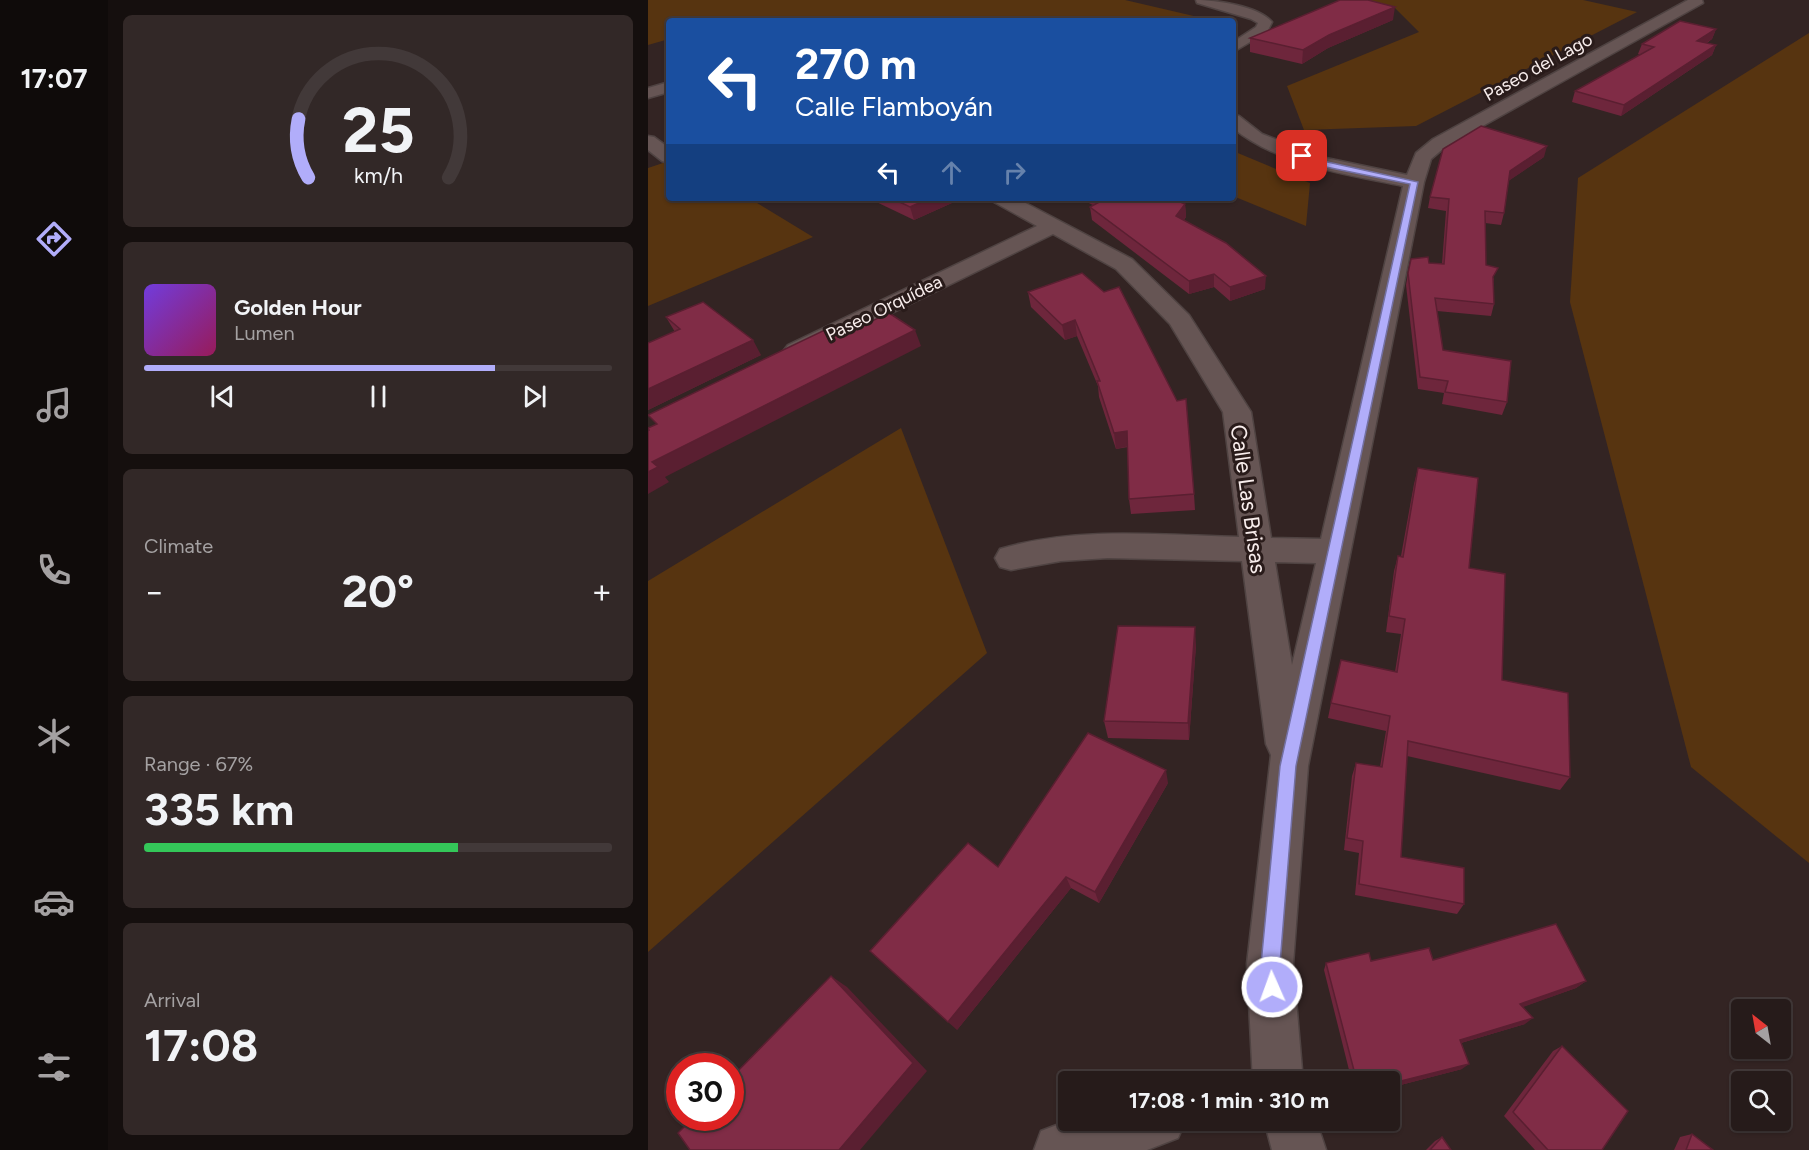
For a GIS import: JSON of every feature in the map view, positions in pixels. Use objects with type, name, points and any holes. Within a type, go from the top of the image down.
[{"type":"street","points":[[1202,0],[1256,16],[1265,22],[1262,29],[1236,46]]},
{"type":"street","name":"Paseo del Lago","points":[[1288,766],[1414,182],[1423,156],[1439,143],[1696,3],[1695,0]]},
{"type":"street","points":[[648,93],[666,88]]},
{"type":"street","points":[[1236,122],[1256,138],[1321,163],[1414,182]]},
{"type":"street","points":[[648,141],[666,156]]},
{"type":"street","name":"Calle Las Brisas","points":[[1007,201],[1124,264],[1180,320],[1237,412],[1288,766]]},
{"type":"street","name":"Paseo Orquídea","points":[[774,362],[1054,225]]},
{"type":"street","points":[[1011,558],[1061,549],[1108,546],[1335,551]]},
{"type":"street","points":[[1277,1071],[1270,964],[1288,766]]},
{"type":"street","points":[[1060,1150],[1123,1131]]},
{"type":"street","points":[[1293,1131],[1299,1150]]},
{"type":"shaded area","points":[[648,0],[1125,0],[1198,17],[666,18],[666,40],[648,45]]},
{"type":"shaded area","points":[[1367,0],[1583,0],[1637,12],[1416,126],[1304,130],[1287,86],[1419,32],[1394,7]]},
{"type":"shaded area","points":[[1809,33],[1809,863],[1691,767],[1570,302],[1578,178]]},
{"type":"shaded area","points":[[1236,152],[1310,183],[1306,226],[1236,197]]},
{"type":"shaded area","points":[[666,162],[666,201],[754,201],[813,237],[648,306],[648,168]]},
{"type":"shaded area","points":[[901,428],[987,653],[648,952],[648,581]]},
{"type":"building","points":[[1340,0],[1368,0],[1395,7],[1329,35],[1303,50],[1250,38]]},
{"type":"building","points":[[1680,21],[1716,29],[1697,41],[1716,45],[1624,105],[1575,91],[1654,47],[1642,44]]},
{"type":"building","points":[[1481,126],[1547,146],[1510,171],[1504,213],[1485,211],[1486,265],[1498,268],[1493,277],[1494,304],[1435,298],[1443,350],[1511,361],[1507,402],[1445,392],[1448,381],[1420,377],[1408,273],[1411,259],[1428,257],[1429,263],[1444,264],[1449,199],[1430,197],[1443,149]]},
{"type":"building","points":[[897,201],[923,201],[910,207]]},
{"type":"building","points":[[1101,201],[1178,201],[1185,204],[1176,216],[1226,243],[1266,276],[1230,287],[1214,274],[1189,281],[1090,207]]},
{"type":"building","points":[[1082,273],[1104,292],[1119,287],[1177,401],[1186,399],[1194,494],[1129,499],[1127,431],[1114,433],[1097,381],[1100,381],[1075,320],[1062,325],[1028,292]]},
{"type":"building","points":[[703,302],[753,340],[648,389],[648,343],[680,329],[666,317]]},
{"type":"building","points":[[889,313],[915,330],[652,462],[658,467],[648,472],[648,428],[657,424],[648,415],[831,327],[842,335]]},
{"type":"building","points":[[1418,468],[1478,478],[1469,568],[1505,574],[1502,680],[1568,693],[1570,777],[1408,741],[1401,857],[1464,868],[1464,904],[1359,884],[1363,841],[1347,838],[1356,763],[1382,767],[1390,716],[1331,703],[1341,660],[1397,672],[1405,619],[1389,616],[1398,556],[1403,557]]},
{"type":"building","points":[[1118,626],[1195,627],[1188,723],[1104,721]]},
{"type":"building","points":[[1088,733],[1166,770],[1095,892],[1066,877],[948,1022],[870,951],[968,843],[998,867]]},
{"type":"building","points":[[1556,924],[1586,981],[1520,1004],[1533,1018],[1460,1040],[1469,1064],[1400,1081],[1400,1071],[1354,1071],[1326,963],[1369,953],[1371,961],[1429,948],[1433,960]]},
{"type":"building","points":[[831,976],[913,1063],[839,1150],[690,1150],[678,1133],[680,1131],[744,1131],[744,1065]]},
{"type":"building","points":[[1562,1046],[1628,1111],[1602,1150],[1548,1150],[1513,1112]]},
{"type":"building","points":[[1692,1134],[1713,1150],[1686,1150]]},
{"type":"building","points":[[1442,1137],[1451,1150],[1430,1150]]},
{"type":"route","points":[[1272,987],[1270,964],[1288,766],[1414,182],[1321,163],[1302,156]]}]
